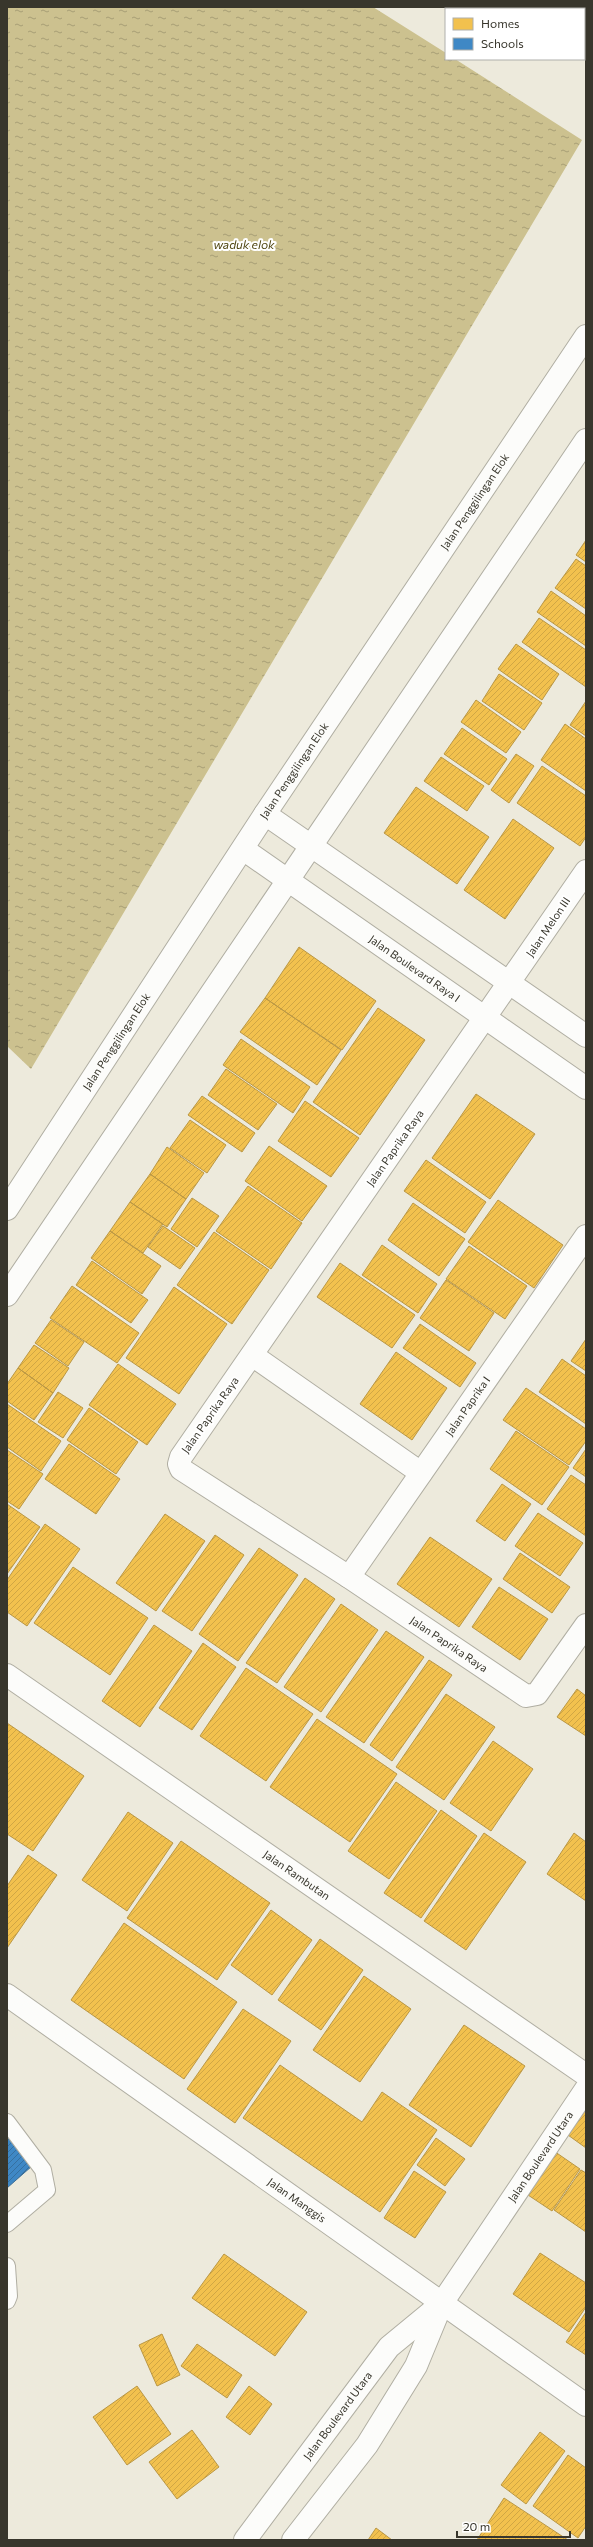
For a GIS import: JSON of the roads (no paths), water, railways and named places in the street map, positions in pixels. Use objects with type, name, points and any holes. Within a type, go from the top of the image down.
[{"type":"street","name":"Jalan Penggilingan Elok","points":[[7,1209],[265,814],[586,336]]},
{"type":"street","points":[[7,1295],[586,440]]},
{"type":"street","points":[[265,814],[586,1036]]},
{"type":"street","name":"Jalan Boulevard Raya I","points":[[242,849],[586,1088]]},
{"type":"street","name":"Jalan Melon III","points":[[509,983],[586,871]]},
{"type":"street","name":"Jalan Paprika Raya","points":[[509,983],[181,1457],[179,1464],[181,1469],[349,1577],[526,1696],[537,1694],[586,1625]]},
{"type":"street","name":"Jalan Paprika I","points":[[349,1577],[586,1236]]},
{"type":"street","points":[[252,1355],[421,1473]]},
{"type":"street","name":"Jalan Rambutan","points":[[7,1675],[586,2076]]},
{"type":"street","name":"Jalan Manggis","points":[[7,1995],[586,2405]]},
{"type":"street","name":"Jalan Boulevard Utara","points":[[293,2540],[367,2445],[416,2366],[442,2303],[586,2089]]},
{"type":"street","name":"Jalan Boulevard Utara","points":[[245,2540],[389,2347],[442,2303]]},
{"type":"lane","points":[[7,2122],[43,2170],[47,2190],[7,2224]]},
{"type":"lane","points":[[7,2266],[9,2296],[7,2301]]},
{"type":"water","name":"waduk elok","points":[[7,7],[373,7],[445,52],[445,60],[457,60],[582,140],[31,1069],[7,1046]]}]
